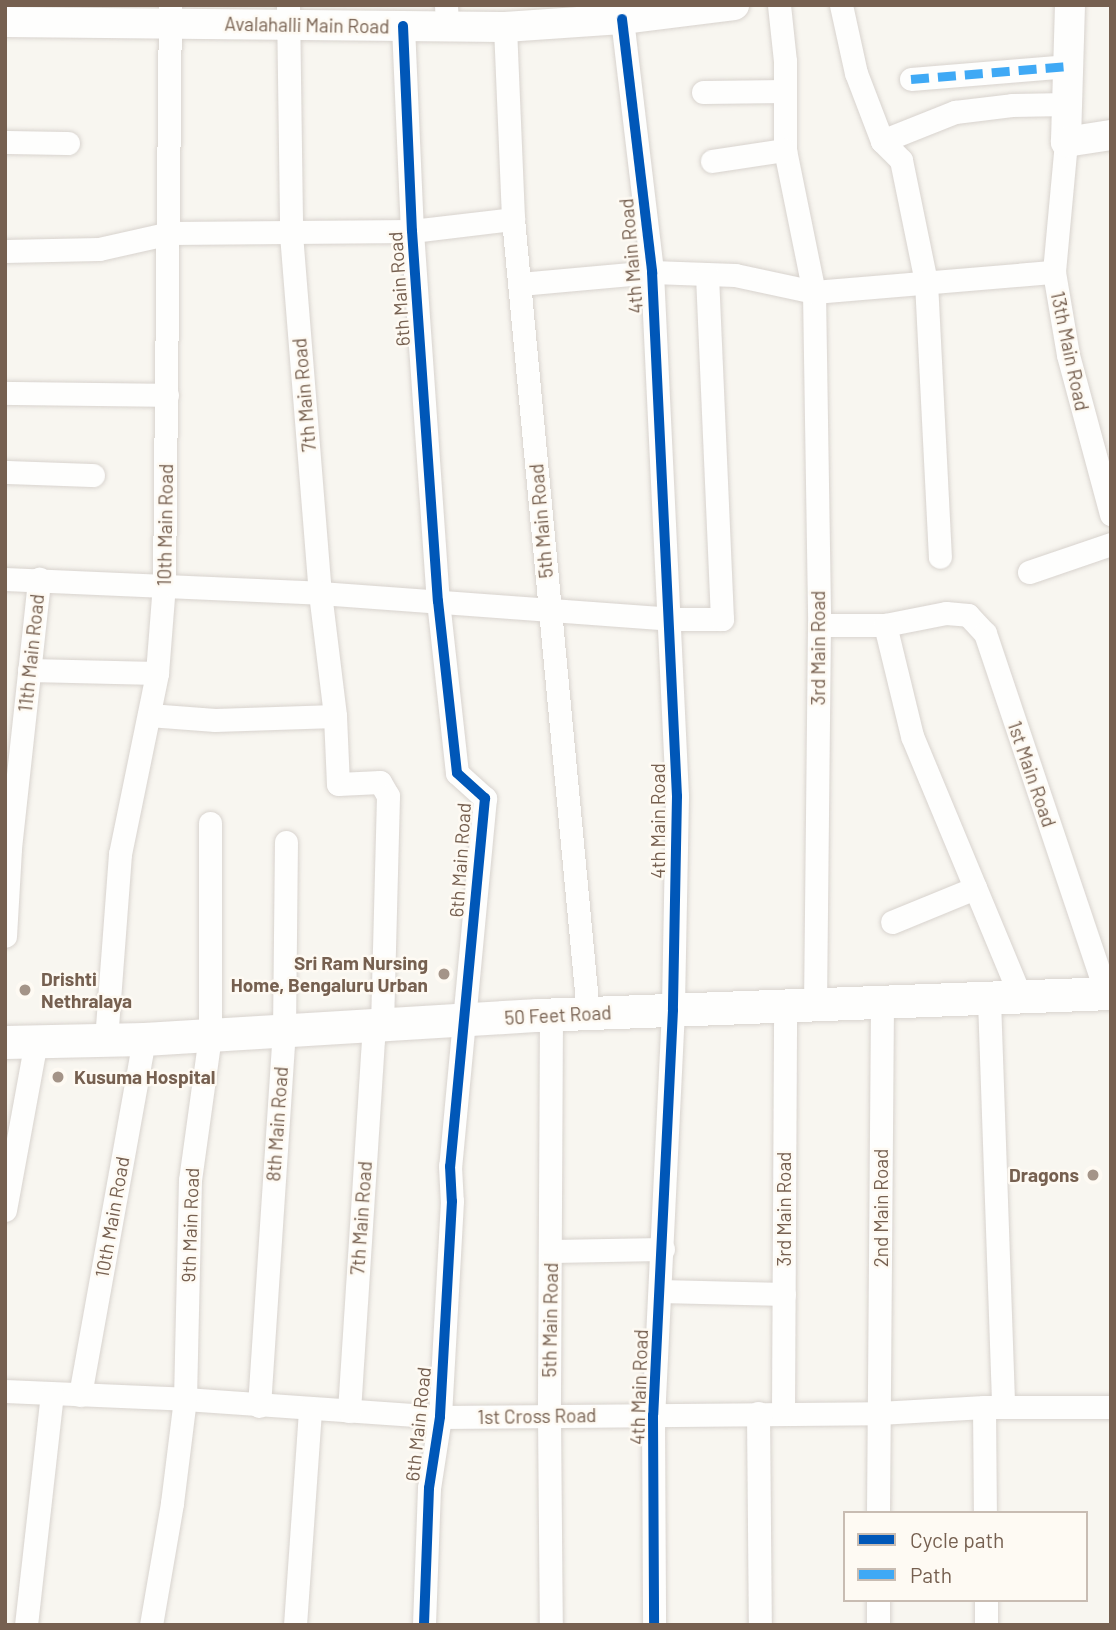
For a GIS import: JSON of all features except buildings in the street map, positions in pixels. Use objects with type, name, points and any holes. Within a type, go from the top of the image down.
[{"type":"main road","name":"50 Feet Road","points":[[21,1042],[144,1039],[588,1013],[1109,993]]},
{"type":"street","name":"Avalahalli Main Road","points":[[5,22],[64,14],[287,15],[403,26],[447,16],[505,27],[562,14],[622,19],[734,5]]},
{"type":"street","name":"3rd Main Road","points":[[779,5],[785,91],[785,150],[814,292],[819,625],[784,1294],[783,1413]]},
{"type":"street","points":[[841,5],[856,73],[882,141],[901,160],[926,282],[940,557]]},
{"type":"street","name":"13th Main Road","points":[[1070,5],[1066,142],[1054,272],[1068,355],[1111,514]]},
{"type":"street","name":"10th Main Road","points":[[106,1040],[120,854],[157,673],[164,585],[170,233],[169,14]]},
{"type":"street","name":"7th Main Road","points":[[287,15],[291,234],[320,593],[335,716],[338,784],[380,782],[388,796],[378,1025],[349,1411]]},
{"type":"street","name":"4th Main Road","points":[[622,19],[652,272],[677,796],[673,1010],[653,1415],[654,1625]]},
{"type":"street","name":"6th Main Road","points":[[403,26],[412,231],[438,601],[457,773],[485,798],[450,1166],[452,1201],[440,1417],[429,1488],[424,1625]]},
{"type":"street","name":"5th Main Road","points":[[505,27],[513,219],[548,612],[588,1013]]},
{"type":"street","points":[[911,79],[1068,66]]},
{"type":"street","points":[[702,92],[785,91]]},
{"type":"street","points":[[882,141],[955,112],[1012,105],[1067,104]]},
{"type":"street","points":[[1066,142],[1111,135]]},
{"type":"street","points":[[5,142],[68,143]]},
{"type":"street","points":[[712,161],[785,150]]},
{"type":"street","points":[[5,251],[99,248],[170,233],[412,231],[513,219]]},
{"type":"street","points":[[520,284],[652,272],[735,275],[814,292],[1054,272]]},
{"type":"street","points":[[5,579],[320,593],[548,612],[722,619],[707,274]]},
{"type":"street","points":[[5,393],[167,396]]},
{"type":"street","points":[[5,472],[93,475]]},
{"type":"street","points":[[1028,572],[1111,544]]},
{"type":"street","name":"11th Main Road","points":[[5,936],[13,742],[29,670],[39,579]]},
{"type":"street","name":"1st Main Road","points":[[819,625],[885,625],[946,613],[968,615],[985,633],[1109,993]]},
{"type":"street","points":[[885,625],[912,736],[975,888],[1004,998],[993,1407],[985,1511]]},
{"type":"street","points":[[29,670],[157,673]]},
{"type":"street","points":[[149,715],[215,720],[335,716]]},
{"type":"street","name":"9th Main Road","points":[[151,1625],[172,1503],[185,1399],[190,1180],[210,1035],[211,823]]},
{"type":"street","name":"8th Main Road","points":[[259,1406],[284,1031],[286,842]]},
{"type":"street","points":[[892,922],[975,888]]},
{"type":"street","name":"2nd Main Road","points":[[878,1511],[882,1002]]},
{"type":"street","name":"5th Main Road","points":[[551,1015],[551,1625]]},
{"type":"street","name":"10th Main Road","points":[[80,1395],[144,1039]]},
{"type":"street","points":[[5,1210],[21,1042]]},
{"type":"street","points":[[551,1251],[663,1249]]},
{"type":"street","points":[[661,1291],[784,1294]]},
{"type":"street","name":"1st Cross Road","points":[[5,1391],[185,1399],[440,1417],[879,1413],[993,1407],[1111,1407]]},
{"type":"street","points":[[26,1625],[52,1394]]},
{"type":"street","points":[[295,1625],[310,1409]]},
{"type":"street","points":[[758,1413],[760,1625]]},
{"type":"street","points":[[878,1602],[878,1625]]},
{"type":"street","points":[[986,1602],[986,1625]]},
{"type":"marked path","points":[[911,79],[1068,66]]},
{"type":"cycle path","points":[[622,19],[652,272],[677,796],[673,1010],[653,1415],[654,1625]]},
{"type":"cycle path","points":[[403,26],[412,231],[438,601],[457,773],[485,798],[450,1166],[452,1201],[440,1417],[429,1488],[424,1625]]},
{"type":"place","name":"Sri Ram Nursing Home, Bengaluru Urban","points":[[444,974]]},
{"type":"place","name":"Drishti Nethralaya","points":[[25,990]]},
{"type":"place","name":"Kusuma Hospital","points":[[58,1077]]},
{"type":"place","name":"Dragons","points":[[1093,1175]]}]
